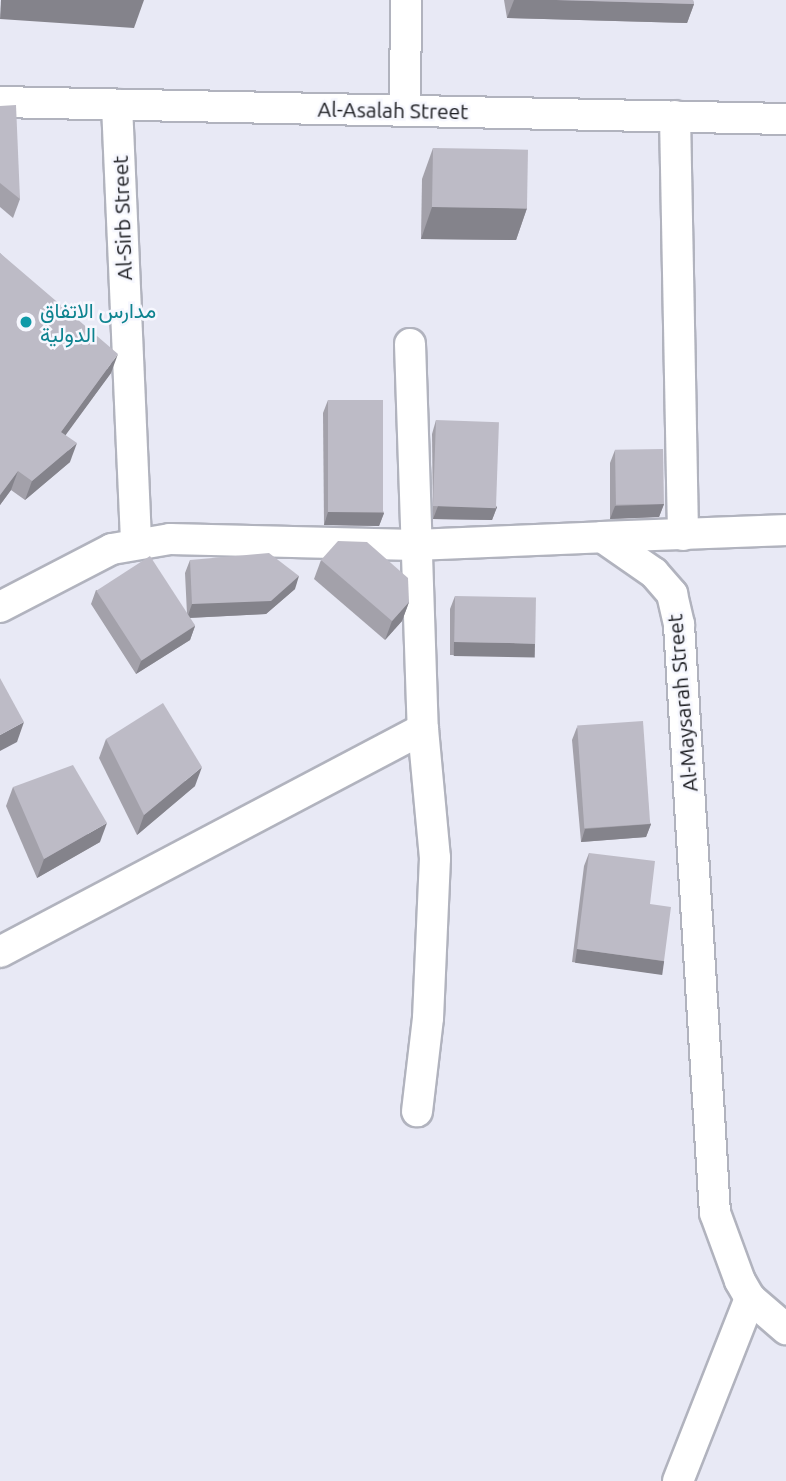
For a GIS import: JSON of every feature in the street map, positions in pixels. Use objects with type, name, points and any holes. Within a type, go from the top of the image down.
[{"type":"street","points":[[405,0],[405,110]]},
{"type":"street","name":"Al-Asalah Street","points":[[0,102],[786,119]]},
{"type":"street","name":"Al-Sirb Street","points":[[117,105],[136,542]]},
{"type":"street","points":[[675,116],[682,536]]},
{"type":"street","points":[[410,344],[423,729],[435,858],[428,1018],[417,1111]]},
{"type":"street","points":[[0,607],[74,565],[136,542],[415,545],[786,530]]},
{"type":"street","name":"Al-Maysarah Street","points":[[602,537],[654,573],[672,594],[679,625],[715,1213],[750,1298],[786,1329]]},
{"type":"street","points":[[0,952],[423,729]]},
{"type":"street","points":[[678,1481],[750,1298]]},
{"type":"building","points":[[556,0],[693,0],[694,4]]},
{"type":"building","points":[[16,105],[20,199],[0,183],[0,106]]},
{"type":"building","points":[[433,148],[528,150],[527,209],[432,207]]},
{"type":"building","points":[[0,253],[118,354],[61,432],[77,443],[32,481],[18,471],[0,495]]},
{"type":"building","points":[[328,400],[383,400],[383,512],[328,512]]},
{"type":"building","points":[[436,420],[499,422],[496,508],[433,506]]},
{"type":"building","points":[[663,449],[664,504],[616,505],[615,450]]},
{"type":"building","points":[[338,541],[367,542],[408,578],[409,602],[392,621],[321,560]]},
{"type":"building","points":[[269,553],[299,576],[271,601],[192,604],[190,560]]},
{"type":"building","points":[[150,556],[195,626],[142,660],[96,591]]},
{"type":"building","points":[[455,596],[536,597],[535,643],[454,642]]},
{"type":"building","points":[[0,678],[24,722],[0,735]]},
{"type":"building","points":[[163,703],[202,767],[144,815],[106,739]]},
{"type":"building","points":[[643,721],[650,824],[584,828],[577,726]]},
{"type":"building","points":[[73,765],[107,823],[44,859],[13,787]]},
{"type":"building","points":[[589,853],[655,861],[650,904],[671,907],[664,961],[577,949]]},
{"type":"place","name":"مدارس الاتفاق الدولية","points":[[26,322]]}]
